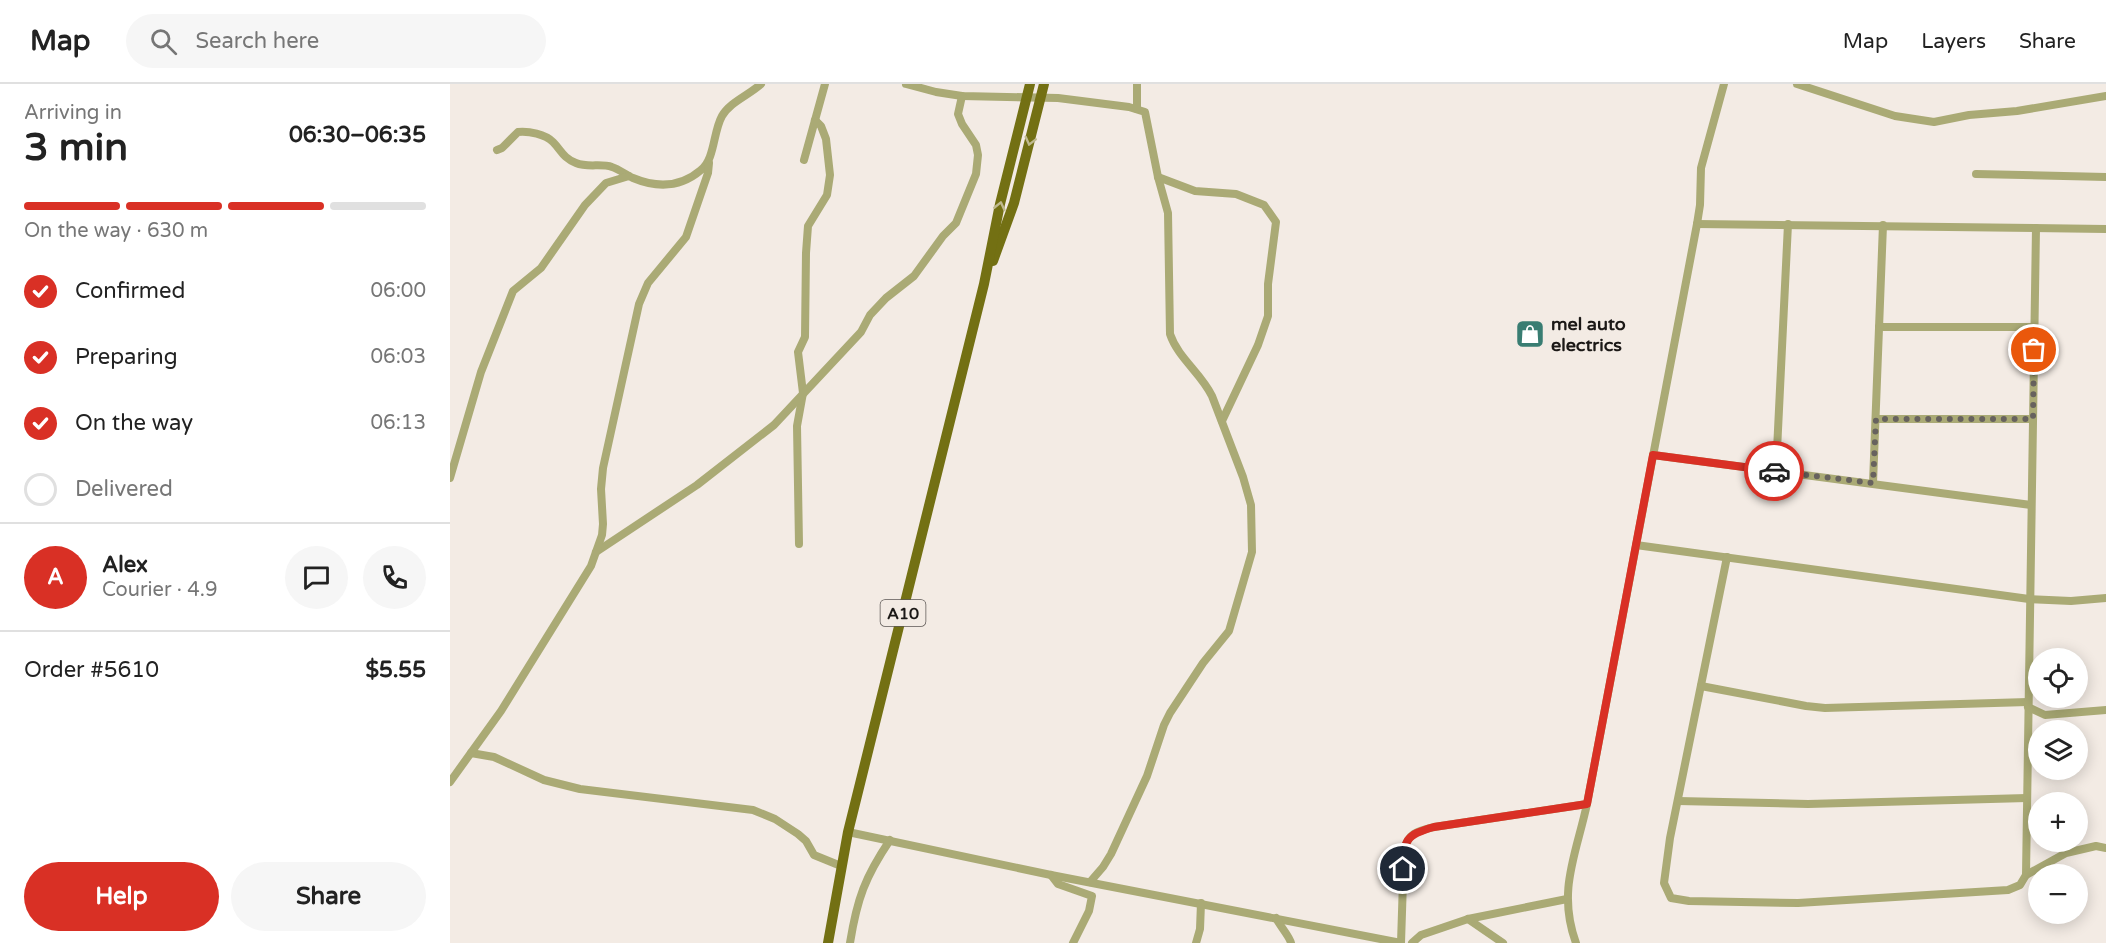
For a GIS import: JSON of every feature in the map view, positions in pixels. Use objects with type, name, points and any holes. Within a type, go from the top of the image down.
[{"type":"main road","name":"A10","points":[[828,943],[848,832],[984,284],[998,213],[1030,84]]},
{"type":"main road","name":"A10","points":[[984,284],[1008,221],[1044,84]]},
{"type":"street","points":[[804,160],[825,84]]},
{"type":"street","points":[[906,84],[962,96],[1070,99],[1145,112],[1168,213],[1170,334],[1174,346],[1205,383],[1222,421],[1251,505],[1253,540],[1229,631],[1203,663],[1170,713],[1147,776],[1115,845],[1103,867],[1090,882]]},
{"type":"street","points":[[1137,84],[1137,109]]},
{"type":"street","points":[[1576,943],[1568,911],[1568,878],[1587,804],[1697,224],[1701,168],[1724,84]]},
{"type":"street","points":[[1797,84],[1895,116],[1934,122],[2106,96]]},
{"type":"street","points":[[450,783],[455,768],[471,753],[501,711],[591,566],[602,535],[600,497],[603,468],[639,304],[648,283],[686,237],[708,173],[722,116],[759,85]]},
{"type":"street","points":[[596,552],[706,478],[774,425],[861,332],[867,318],[876,308],[918,271],[943,236],[956,223],[976,174],[978,155],[976,145],[958,114],[962,96]]},
{"type":"street","points":[[799,544],[797,426],[803,393],[798,352],[805,337],[808,226],[827,195],[830,175],[826,139],[821,126],[815,120]]},
{"type":"street","points":[[498,150],[518,132],[526,132],[545,137],[553,142],[558,151],[577,164],[612,166],[629,176],[657,184],[673,185],[693,176],[709,163]]},
{"type":"street","points":[[1976,174],[2106,177]]},
{"type":"street","points":[[450,478],[481,372],[513,291],[541,268],[585,205],[606,183],[629,176]]},
{"type":"street","points":[[1158,177],[1195,191],[1236,194],[1264,205],[1276,222],[1268,284],[1268,316],[1258,345],[1222,421]]},
{"type":"street","points":[[1697,224],[2106,229]]},
{"type":"street","points":[[1776,471],[1788,224]]},
{"type":"street","points":[[1873,483],[1884,225]]},
{"type":"street","points":[[2029,648],[2036,228]]},
{"type":"street","points":[[1880,327],[2034,327]]},
{"type":"street","points":[[1876,419],[2033,419]]},
{"type":"street","points":[[1653,455],[2031,504]]},
{"type":"street","points":[[1636,545],[2029,599],[2071,601],[2106,598]]},
{"type":"street","points":[[1701,686],[1825,708],[2028,704],[2026,875],[2020,885],[2008,890],[1798,903],[1689,901],[1671,898],[1664,883],[1670,838],[1727,557]]},
{"type":"street","points":[[2034,708],[2045,715],[2106,710]]},
{"type":"street","points":[[471,753],[494,757],[544,780],[580,789],[753,810],[791,829],[806,841],[814,855],[841,866]]},
{"type":"street","points":[[1678,801],[1808,804],[2027,798]]},
{"type":"street","points":[[848,832],[1051,875],[1276,918],[1380,941],[1401,943],[1404,850],[1412,834],[1434,827],[1587,804]]},
{"type":"street","points":[[850,943],[856,908],[867,877],[890,840]]},
{"type":"street","points":[[2026,875],[2066,853],[2096,846],[2106,848]]},
{"type":"street","points":[[1051,875],[1058,884],[1092,897],[1089,911],[1073,943]]},
{"type":"street","points":[[1412,943],[1421,935],[1468,919],[1567,899]]},
{"type":"street","points":[[1196,943],[1200,929],[1201,903]]},
{"type":"street","points":[[1276,918],[1291,943]]},
{"type":"street","points":[[1468,919],[1503,943]]},
{"type":"way so far","points":[[1774,471],[1873,483],[1876,419],[2033,419],[2034,350]]},
{"type":"place","name":"mel auto electrics","points":[[1530,334]]},
{"type":"route","points":[[1403,869],[1406,842],[1412,834],[1418,831],[1587,804],[1653,455],[1774,471]]}]
